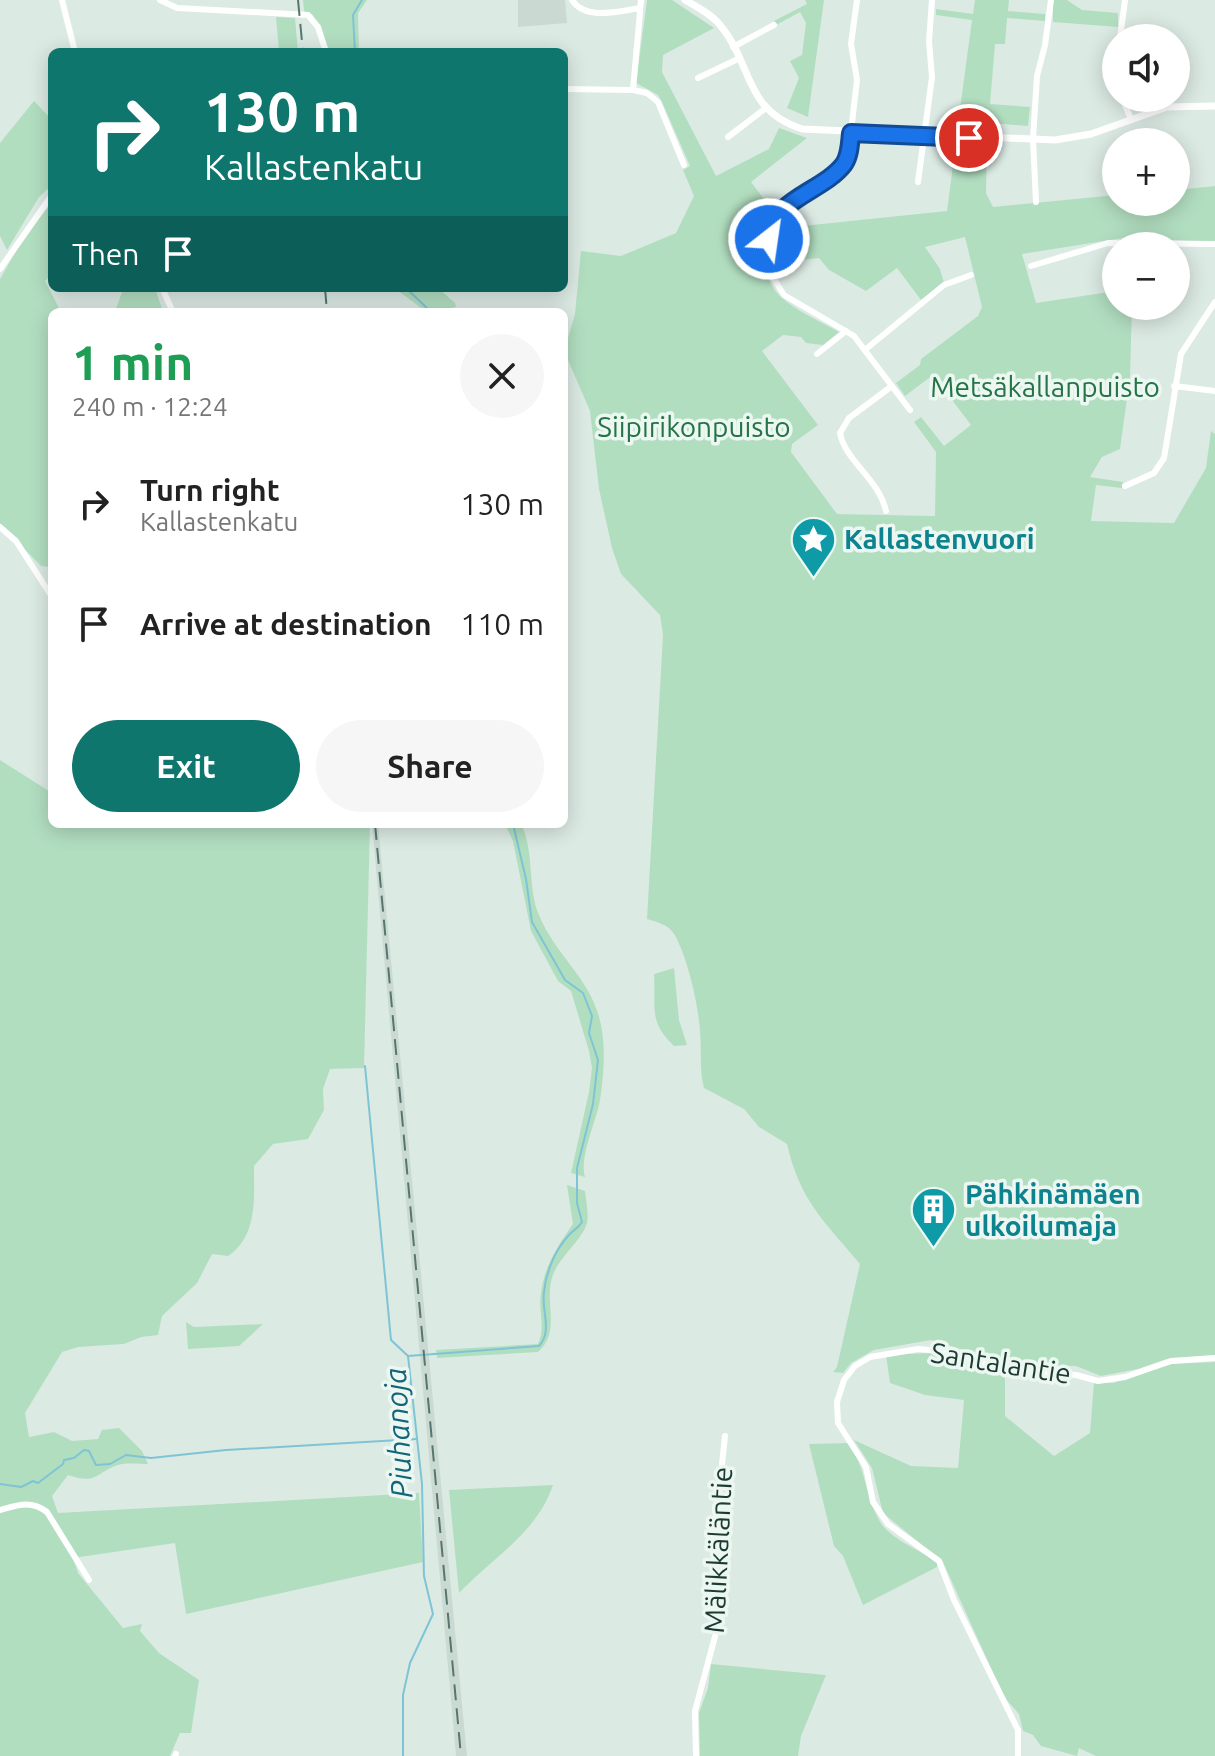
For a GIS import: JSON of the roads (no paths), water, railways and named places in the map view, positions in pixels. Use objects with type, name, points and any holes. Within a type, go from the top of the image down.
[{"type":"street","points":[[62,0],[74,48]]},
{"type":"street","points":[[160,0],[177,8],[308,15],[318,27],[325,48]]},
{"type":"street","points":[[572,0],[577,7],[593,12],[640,8]]},
{"type":"street","points":[[633,90],[641,0]]},
{"type":"street","points":[[685,0],[720,24],[766,108],[786,124],[802,129],[925,136],[1078,137],[1175,106],[1215,106]]},
{"type":"street","points":[[857,0],[851,44],[857,72],[850,148],[844,164],[779,214],[770,227],[774,279],[784,295],[846,331],[866,349],[910,410]]},
{"type":"street","points":[[918,182],[932,77],[929,41],[932,0]]},
{"type":"street","points":[[1036,202],[1033,139],[1037,76],[1051,0]]},
{"type":"street","points":[[1122,24],[1125,0]]},
{"type":"street","points":[[733,47],[774,25]]},
{"type":"street","points":[[698,78],[738,59]]},
{"type":"street","points":[[568,89],[647,93],[658,102],[684,165]]},
{"type":"street","points":[[728,137],[766,108]]},
{"type":"street","points":[[1128,112],[1131,119]]},
{"type":"street","points":[[0,269],[48,201]]},
{"type":"street","points":[[1031,266],[1108,243],[1215,244]]},
{"type":"street","points":[[866,349],[944,285],[971,275]]},
{"type":"street","points":[[1125,486],[1154,473],[1164,458],[1174,386],[1185,344],[1215,302]]},
{"type":"street","points":[[817,354],[846,331]]},
{"type":"street","points":[[886,511],[879,491],[844,444],[840,433],[849,418],[892,386]]},
{"type":"street","points":[[1174,386],[1215,391]]},
{"type":"street","points":[[0,527],[16,541],[48,590]]},
{"type":"street","name":"Santalantie","points":[[1018,1756],[1018,1730],[954,1600],[939,1561],[888,1524],[873,1502],[866,1467],[838,1423],[837,1402],[844,1380],[855,1366],[870,1357],[918,1349],[940,1351],[1013,1370],[1076,1375],[1098,1381],[1125,1377],[1171,1361],[1215,1358]]},
{"type":"street","name":"Mälikkäläntie","points":[[696,1756],[695,1711],[717,1629],[714,1540],[725,1436]]},
{"type":"street","points":[[0,1510],[25,1503],[37,1505],[47,1512],[89,1580]]},
{"type":"waterway","name":"Piuhanoja","points":[[355,48],[353,15],[362,0]]},
{"type":"waterway","name":"Piuhanoja","points":[[410,292],[427,308]]},
{"type":"waterway","name":"Piuhanoja","points":[[403,1756],[403,1695],[410,1663],[433,1614],[424,1576],[422,1484],[408,1356],[539,1346],[545,1334],[543,1299],[549,1269],[564,1241],[582,1222],[577,1203],[577,1168],[593,1104],[598,1060],[589,1033],[592,1016],[583,993],[565,980],[532,922],[514,828]]},
{"type":"waterway","points":[[365,1066],[391,1340],[408,1356]]},
{"type":"waterway","points":[[0,1484],[21,1487],[33,1481],[38,1483],[64,1460],[74,1458],[84,1450],[89,1451],[96,1465],[110,1464],[126,1455],[151,1458],[226,1450],[416,1439]]},
{"type":"railway","points":[[298,0],[303,48]]},
{"type":"railway","points":[[325,292],[327,308]]},
{"type":"railway","points":[[375,828],[461,1756]]},
{"type":"place","name":"Kallastenvuori","points":[[813,578]]},
{"type":"place","name":"Pähkinämäen ulkoilumaja","points":[[934,1249]]},
{"type":"park label","name":"Metsäkallanpuisto","points":[[1045,387]]},
{"type":"park label","name":"Siipirikonpuisto","points":[[694,427]]}]
